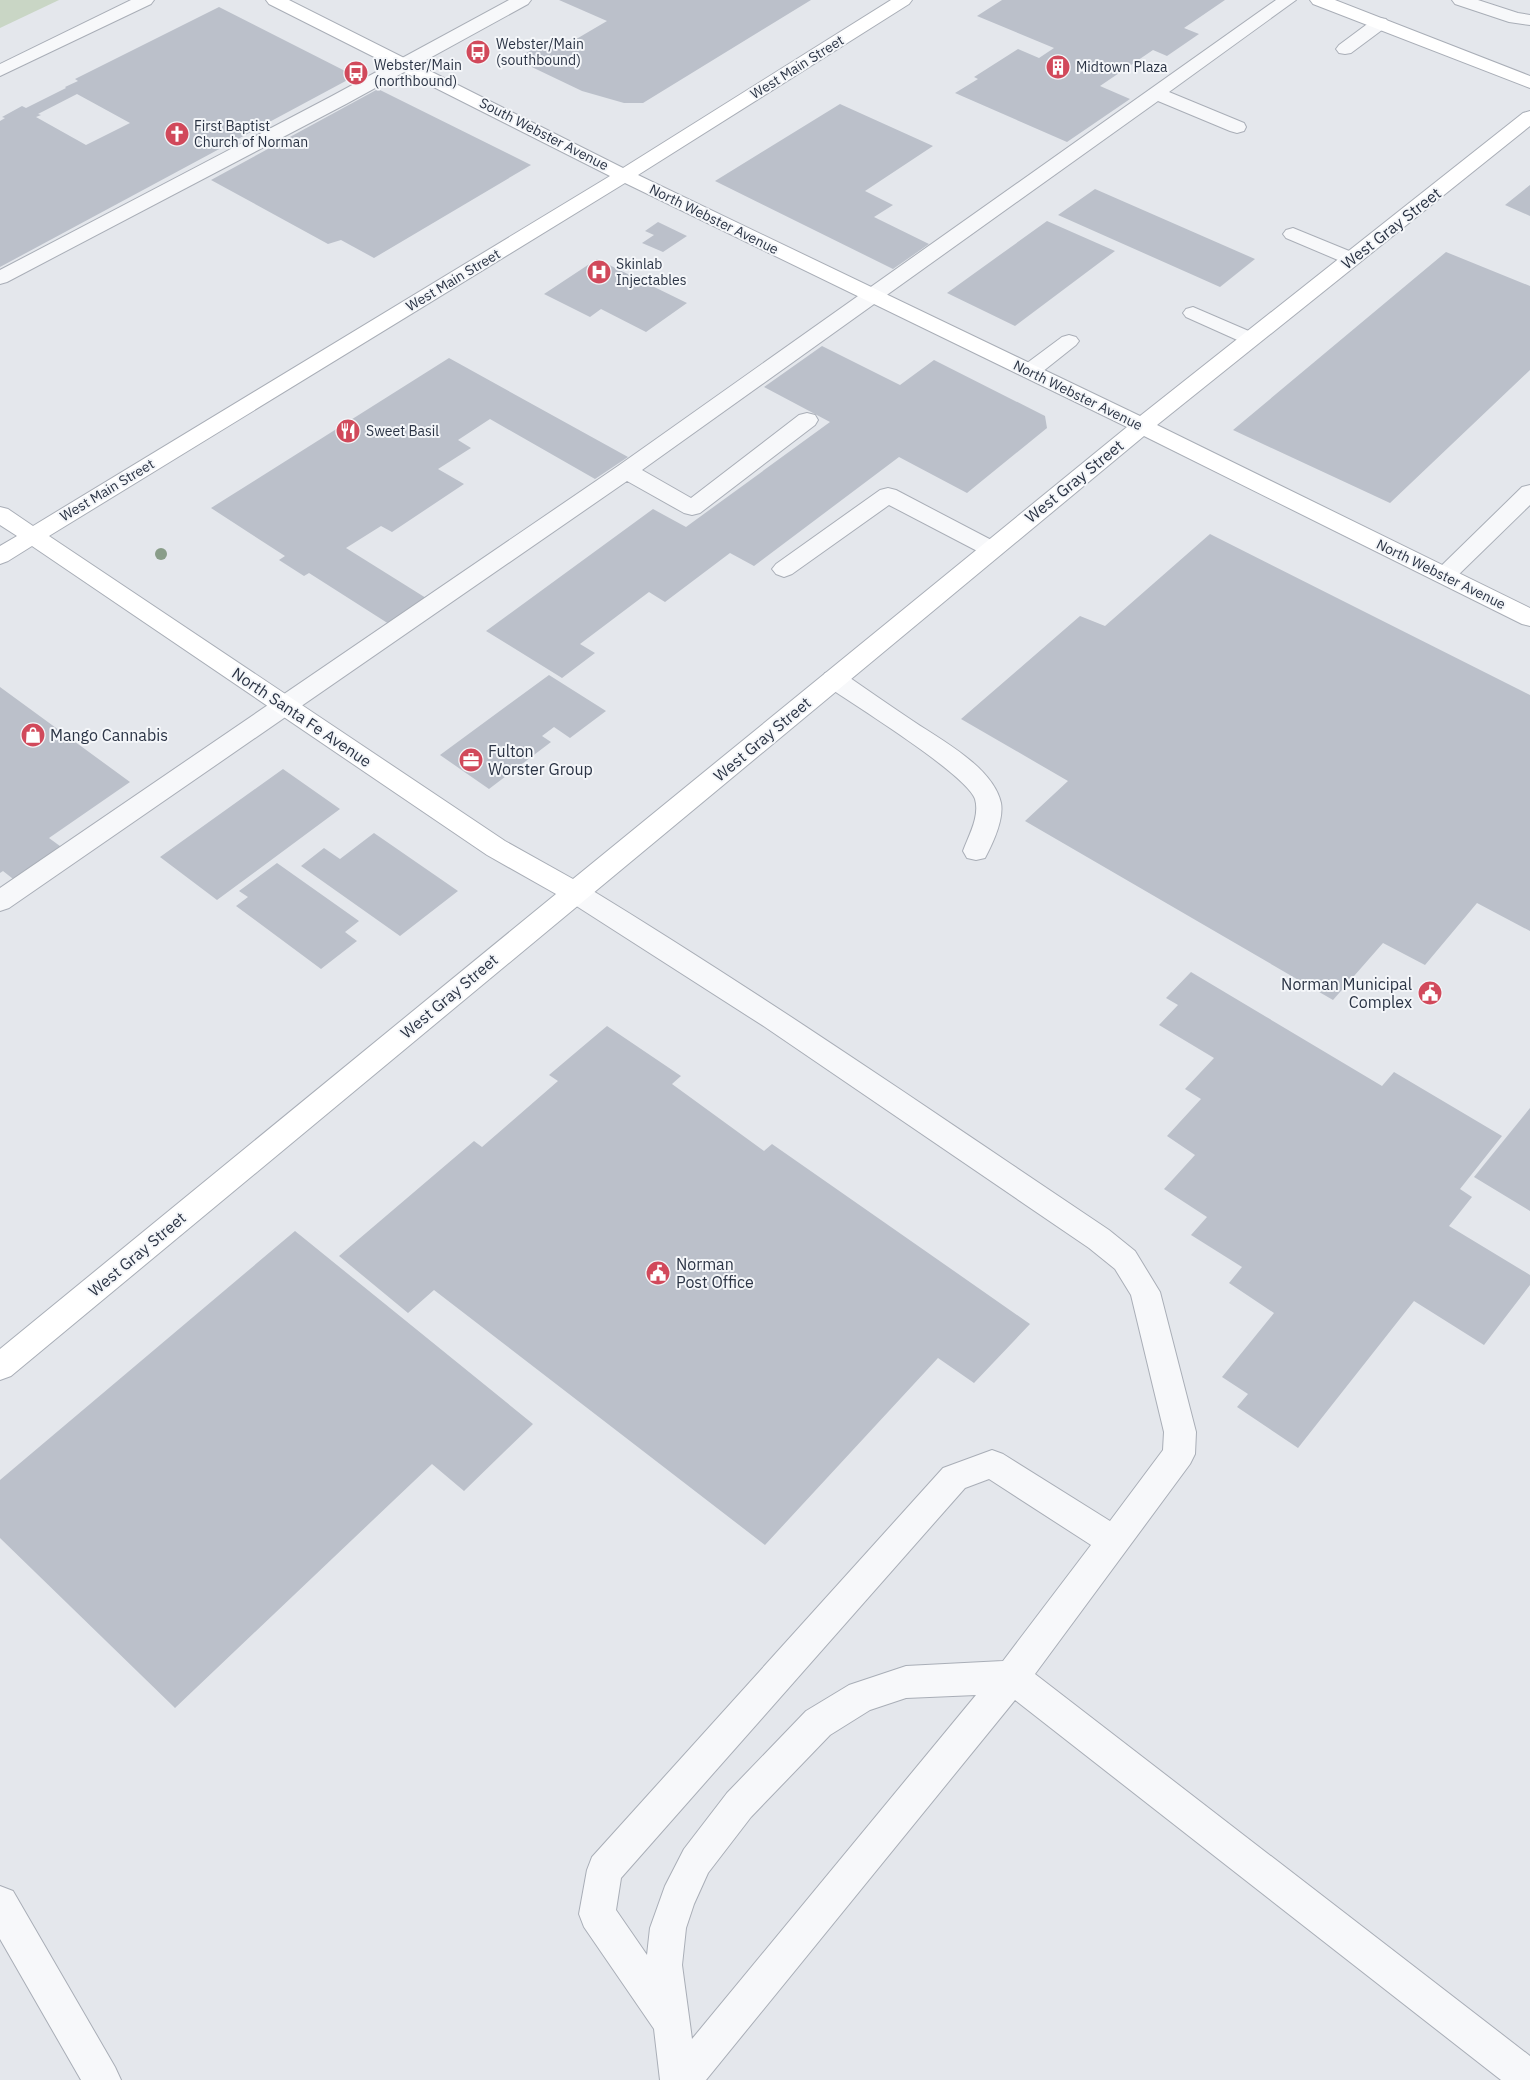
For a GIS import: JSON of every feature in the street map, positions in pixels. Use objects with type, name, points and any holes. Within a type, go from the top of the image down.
[{"type":"main road","name":"South Webster Avenue","points":[[275,0],[625,175]]},
{"type":"main road","name":"West Main Street","points":[[0,556],[625,175],[903,0]]},
{"type":"main road","points":[[1319,0],[1530,82]]},
{"type":"main road","name":"West Gray Street","points":[[0,1367],[991,549],[1142,426],[1530,117]]},
{"type":"main road","name":"North Webster Avenue","points":[[625,175],[1030,371],[1530,618]]},
{"type":"main road","name":"North Santa Fe Avenue","points":[[0,514],[31,537],[503,852],[576,893]]},
{"type":"street","points":[[0,278],[522,0]]},
{"type":"street","points":[[0,900],[626,471],[1287,0]]},
{"type":"street","points":[[1461,0],[1508,16],[1530,20]]},
{"type":"street","points":[[0,71],[137,1]]},
{"type":"street","points":[[1345,49],[1380,23]]},
{"type":"street","points":[[1155,93],[1237,127]]},
{"type":"street","points":[[1293,234],[1352,259]]},
{"type":"street","points":[[1193,313],[1251,339]]},
{"type":"street","points":[[1030,371],[1069,341]]},
{"type":"street","points":[[626,471],[692,508],[807,420]]},
{"type":"street","points":[[1445,575],[1530,492]]},
{"type":"street","points":[[784,569],[888,495],[991,549]]},
{"type":"street","points":[[1509,512],[1530,522]]},
{"type":"street","points":[[834,679],[954,760],[971,774],[988,798],[989,816],[976,852]]},
{"type":"street","points":[[576,893],[697,969],[1091,1234],[1125,1260],[1145,1292],[1180,1432],[1179,1454],[1012,1677],[681,2080]]},
{"type":"street","points":[[672,2024],[597,1914],[605,1870],[954,1478],[992,1464],[1113,1541]]},
{"type":"street","points":[[681,2080],[664,1965],[668,1928],[678,1899],[696,1861],[738,1805],[818,1723],[861,1697],[906,1682],[1012,1677],[1530,2079]]},
{"type":"street","points":[[0,1904],[102,2080]]},
{"type":"green space","points":[[0,0],[59,0],[0,28]]},
{"type":"building","points":[[559,0],[811,0],[643,103],[624,103],[582,91],[515,59],[543,44],[561,48],[607,21]]},
{"type":"building","name":"Midtown Plaza","points":[[1002,0],[1225,0],[1184,28],[1199,34],[1167,56],[1153,50],[1100,86],[1130,99],[1067,142],[955,93],[978,79],[974,77],[1018,49],[1039,58],[1054,48],[977,16]]},
{"type":"building","name":"First Baptist Church of Norman","points":[[219,7],[355,76],[0,267],[0,121],[5,118],[2,117],[22,106],[26,108],[78,81],[75,79]],"holes":[[[77,94],[130,123],[86,145],[36,117],[41,115],[38,114]]]},
{"type":"building","points":[[378,89],[531,165],[374,258],[341,240],[328,244],[211,180]]},
{"type":"building","points":[[840,104],[933,146],[865,191],[893,205],[874,217],[929,244],[893,269],[715,181]]},
{"type":"building","points":[[1530,185],[1530,216],[1505,205]]},
{"type":"building","points":[[1095,189],[1255,259],[1220,287],[1058,215]]},
{"type":"building","points":[[1047,221],[1115,251],[1015,326],[947,293]]},
{"type":"building","points":[[658,222],[687,236],[663,252],[642,243],[654,235],[645,231]]},
{"type":"building","points":[[1446,252],[1530,286],[1530,370],[1390,503],[1233,430]]},
{"type":"building","points":[[597,259],[687,303],[646,332],[601,309],[590,317],[544,294]]},
{"type":"building","points":[[822,346],[900,385],[934,360],[1045,416],[1047,428],[967,493],[899,457],[754,566],[730,553],[665,602],[649,592],[580,644],[595,653],[562,678],[486,631],[653,509],[686,527],[830,422],[764,387]]},
{"type":"building","points":[[449,358],[628,457],[595,479],[490,419],[458,440],[471,448],[438,469],[464,484],[392,532],[381,526],[346,548],[426,598],[389,624],[309,573],[304,576],[279,560],[285,556],[211,508]]},
{"type":"building","points":[[1210,534],[1530,695],[1530,931],[1477,903],[1425,965],[1383,943],[1333,1000],[1025,821],[1068,781],[961,719],[1080,616],[1105,626]]},
{"type":"building","points":[[549,675],[606,711],[570,738],[554,727],[542,736],[551,742],[489,789],[440,755]]},
{"type":"building","name":"Mango Cannabis","points":[[0,687],[130,782],[49,838],[64,849],[17,882],[3,871],[0,873]]},
{"type":"building","points":[[283,769],[340,809],[217,900],[160,857]]},
{"type":"building","points":[[374,833],[458,891],[400,936],[301,866],[324,848],[340,859]]},
{"type":"building","points":[[277,863],[359,921],[345,932],[357,941],[321,969],[236,906],[248,897],[239,891]]},
{"type":"building","points":[[1191,972],[1382,1086],[1394,1072],[1502,1136],[1460,1189],[1472,1197],[1449,1226],[1530,1275],[1530,1285],[1484,1345],[1414,1301],[1298,1448],[1237,1407],[1248,1394],[1222,1377],[1274,1313],[1229,1283],[1242,1267],[1191,1235],[1207,1217],[1164,1189],[1195,1155],[1167,1136],[1201,1099],[1185,1089],[1214,1058],[1159,1025],[1178,1005],[1166,998]]},
{"type":"building","name":"Norman Post Office","points":[[607,1026],[681,1076],[672,1084],[764,1151],[772,1144],[1030,1324],[974,1383],[938,1358],[765,1545],[434,1290],[408,1313],[339,1256],[474,1141],[482,1147],[558,1081],[549,1075]]},
{"type":"building","points":[[1530,1108],[1530,1211],[1474,1177]]},
{"type":"building","points":[[295,1231],[533,1424],[464,1491],[432,1464],[175,1708],[0,1538],[0,1480]]},
{"type":"place","name":"Webster/Main (southbound)","points":[[478,52]]},
{"type":"place","name":"Midtown Plaza","points":[[1058,67]]},
{"type":"place","name":"Webster/Main (northbound)","points":[[356,73]]},
{"type":"place","name":"First Baptist Church of Norman","points":[[177,134]]},
{"type":"place","name":"Skinlab Injectables","points":[[599,272]]},
{"type":"place","name":"Sweet Basil","points":[[348,431]]},
{"type":"place","name":"Mango Cannabis","points":[[33,735]]},
{"type":"place","name":"Fulton Worster Group","points":[[471,760]]},
{"type":"place","name":"Norman Municipal Complex","points":[[1430,993]]},
{"type":"place","name":"Norman Post Office","points":[[658,1273]]}]
